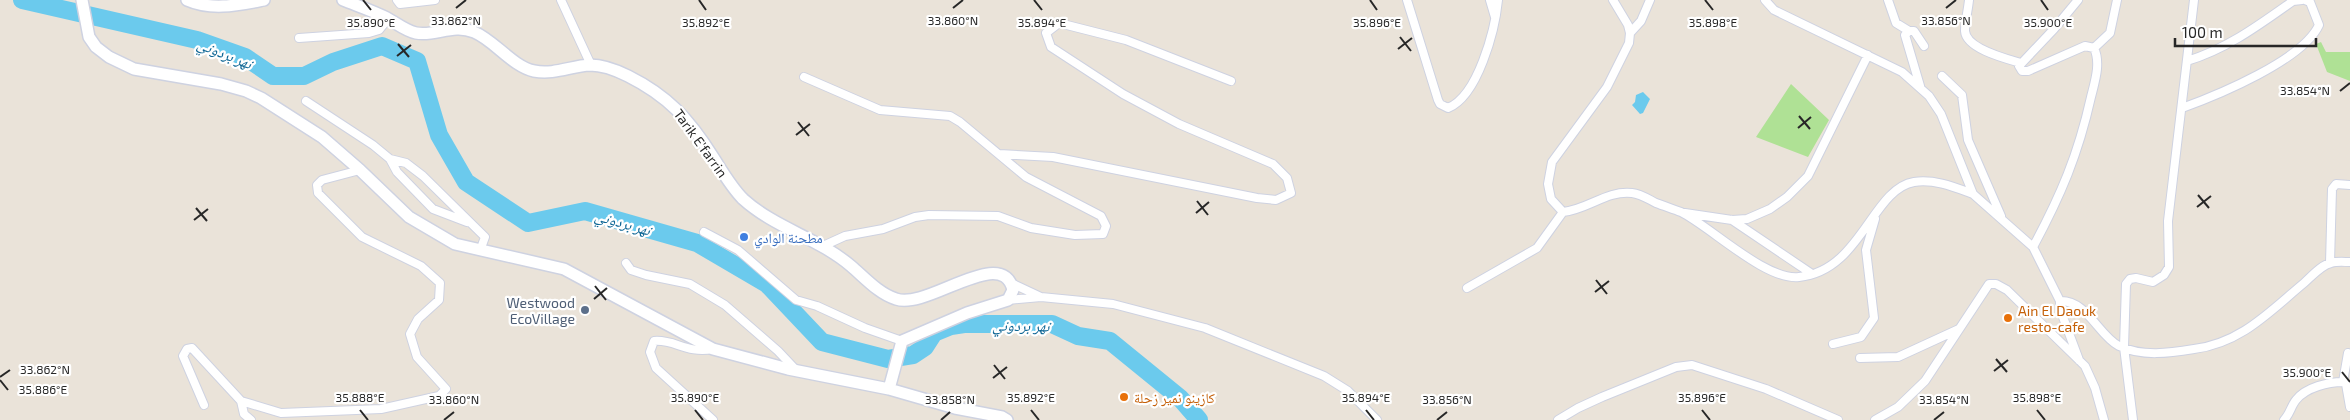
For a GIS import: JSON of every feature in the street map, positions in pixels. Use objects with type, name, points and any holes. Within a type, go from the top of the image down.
[{"type":"street","points":[[187,0],[201,5],[220,7],[264,0]]},
{"type":"street","name":"Tarik E'farrin","points":[[343,0],[416,33],[451,29],[473,31],[532,71],[556,72],[591,65],[621,73],[660,94],[687,120],[731,185],[745,200],[774,221],[823,246],[895,299],[908,300],[934,293],[986,273],[1001,272],[1010,283]]},
{"type":"street","points":[[397,0],[400,4],[435,0]]},
{"type":"street","points":[[561,0],[591,65]]},
{"type":"street","points":[[1407,0],[1438,100],[1440,104],[1448,108],[1457,105],[1478,75],[1496,21],[1498,0]]},
{"type":"street","points":[[1490,0],[1496,21]]},
{"type":"street","points":[[1563,212],[1550,199],[1548,184],[1552,162],[1607,87],[1628,49],[1630,33],[1628,25],[1613,0]]},
{"type":"street","points":[[1630,33],[1641,21],[1650,0]]},
{"type":"street","points":[[1764,0],[1774,10],[1902,72],[1920,88],[1941,114],[1973,194]]},
{"type":"street","points":[[1888,0],[1896,23],[1909,31],[1914,31],[1924,46]]},
{"type":"street","points":[[1969,0],[1966,37],[1980,49],[2021,64]]},
{"type":"street","points":[[2021,64],[2078,0]]},
{"type":"street","points":[[2094,48],[2110,33],[2117,0]]},
{"type":"street","points":[[2133,420],[2124,347],[2126,284],[2130,279],[2136,278],[2153,282],[2164,275],[2169,267],[2168,221],[2194,0]]},
{"type":"street","points":[[2182,108],[2235,88],[2268,69],[2315,34],[2319,24],[2316,13],[2310,2],[2303,0],[2294,1],[2244,36],[2209,54],[2187,60]]},
{"type":"street","points":[[82,2],[86,28],[96,47],[134,69],[246,91],[314,132],[360,170],[409,217],[455,244],[481,248],[564,269],[713,349],[795,369],[889,388],[913,397],[1002,417],[1006,420]]},
{"type":"street","points":[[299,38],[369,34],[379,30],[388,19]]},
{"type":"street","points":[[999,154],[1053,157],[1257,198],[1276,200],[1291,193],[1287,178],[1273,164],[1179,124],[1123,94],[1051,48],[1046,32],[1059,23],[1126,40],[1231,81]]},
{"type":"street","points":[[1909,31],[1905,35],[1905,40],[1920,88]]},
{"type":"street","points":[[2021,64],[2022,71],[2028,71],[2085,46],[2094,48]]},
{"type":"street","points":[[2033,247],[2053,210],[2076,156],[2097,72],[2097,54],[2094,48]]},
{"type":"street","points":[[1680,212],[1732,220],[1747,219],[1770,209],[1787,197],[1808,176],[1868,55]]},
{"type":"street","points":[[1942,76],[1962,95],[1968,140],[2002,218]]},
{"type":"street","points":[[804,77],[880,110],[950,116],[1026,177],[1101,216],[1106,226],[1103,234],[1075,235],[1031,228],[998,216],[930,215],[915,217],[883,229],[845,236],[823,246]]},
{"type":"street","points":[[306,101],[373,145],[390,159],[397,172],[433,209],[469,223]]},
{"type":"street","points":[[390,159],[406,163],[423,176],[485,237],[481,248]]},
{"type":"street","points":[[241,402],[281,413],[381,409],[439,396],[446,389],[417,357],[410,334],[418,319],[439,300],[440,283],[421,266],[362,237],[318,193],[317,185],[322,180],[360,170]]},
{"type":"street","points":[[1467,288],[1537,248],[1563,212],[1572,211],[1595,201],[1619,194],[1631,193],[1680,212],[1766,268],[1788,277],[1799,278],[1830,268],[1845,255],[1896,191],[1912,182],[1933,182],[1973,194],[2033,247],[2060,301],[2060,309],[2079,360]]},
{"type":"street","points":[[2330,263],[2332,189],[2336,184],[2350,185]]},
{"type":"street","points":[[1833,344],[1861,337],[1874,318],[1866,250],[1877,214]]},
{"type":"street","points":[[1732,220],[1812,274]]},
{"type":"street","points":[[704,232],[738,250],[796,300],[817,306],[899,346]]},
{"type":"street","points":[[2060,301],[2068,301],[2078,306],[2119,346],[2144,353],[2166,353],[2209,346],[2241,334],[2269,315],[2330,263],[2350,262]]},
{"type":"street","points":[[626,263],[631,270],[646,275],[690,284],[725,305],[778,351],[795,369]]},
{"type":"street","points":[[1008,300],[1012,292],[1010,283]]},
{"type":"street","points":[[1010,283],[1041,297]]},
{"type":"street","points":[[1875,420],[1898,407],[1925,380],[1968,312],[1989,284],[1996,284],[2007,290],[2085,366],[2095,388],[2104,420]]},
{"type":"street","points":[[899,346],[967,313],[1008,300],[1041,297],[1113,304],[1205,328],[1324,376],[1348,391],[1377,420]]},
{"type":"street","points":[[1860,358],[1898,357],[1959,329]]},
{"type":"street","points":[[713,349],[699,351],[662,340],[654,341],[650,352],[656,368],[713,420]]},
{"type":"street","points":[[889,388],[899,346]]},
{"type":"street","points":[[204,405],[182,356],[187,349],[192,348],[241,402],[244,414],[251,420]]},
{"type":"street","points":[[2348,353],[2343,382],[2348,389],[2350,407]]},
{"type":"street","points":[[1558,420],[1578,408],[1676,367],[1692,366],[1766,389],[1838,420]]},
{"type":"street","points":[[2284,420],[2300,396],[2328,382],[2343,382]]},
{"type":"green space","points":[[2321,42],[2326,52],[2350,52],[2350,81],[2327,72],[2316,44]]},
{"type":"green space","points":[[1791,84],[1829,120],[1808,157],[1756,137]]},
{"type":"water","points":[[1643,92],[1650,99],[1643,113],[1640,114],[1632,105],[1635,102],[1636,95]]},
{"type":"waterway","name":"نهر بردوني","points":[[22,0],[197,40],[245,57],[273,76],[304,76],[333,62],[382,46],[417,61],[439,135],[466,182],[528,223],[585,211],[697,243],[767,284],[822,342],[888,359],[913,355],[925,347],[934,333],[951,326],[964,324],[1052,324],[1078,336],[1110,341],[1180,398],[1199,420]]},
{"type":"place","name":"مطحنة الوادي","points":[[744,237]]},
{"type":"place","name":"Westwood EcoVillage","points":[[585,310]]},
{"type":"place","name":"Ain El Daouk resto-cafe","points":[[2008,318]]},
{"type":"place","name":"كازينو نمير زحلة","points":[[1124,397]]}]
